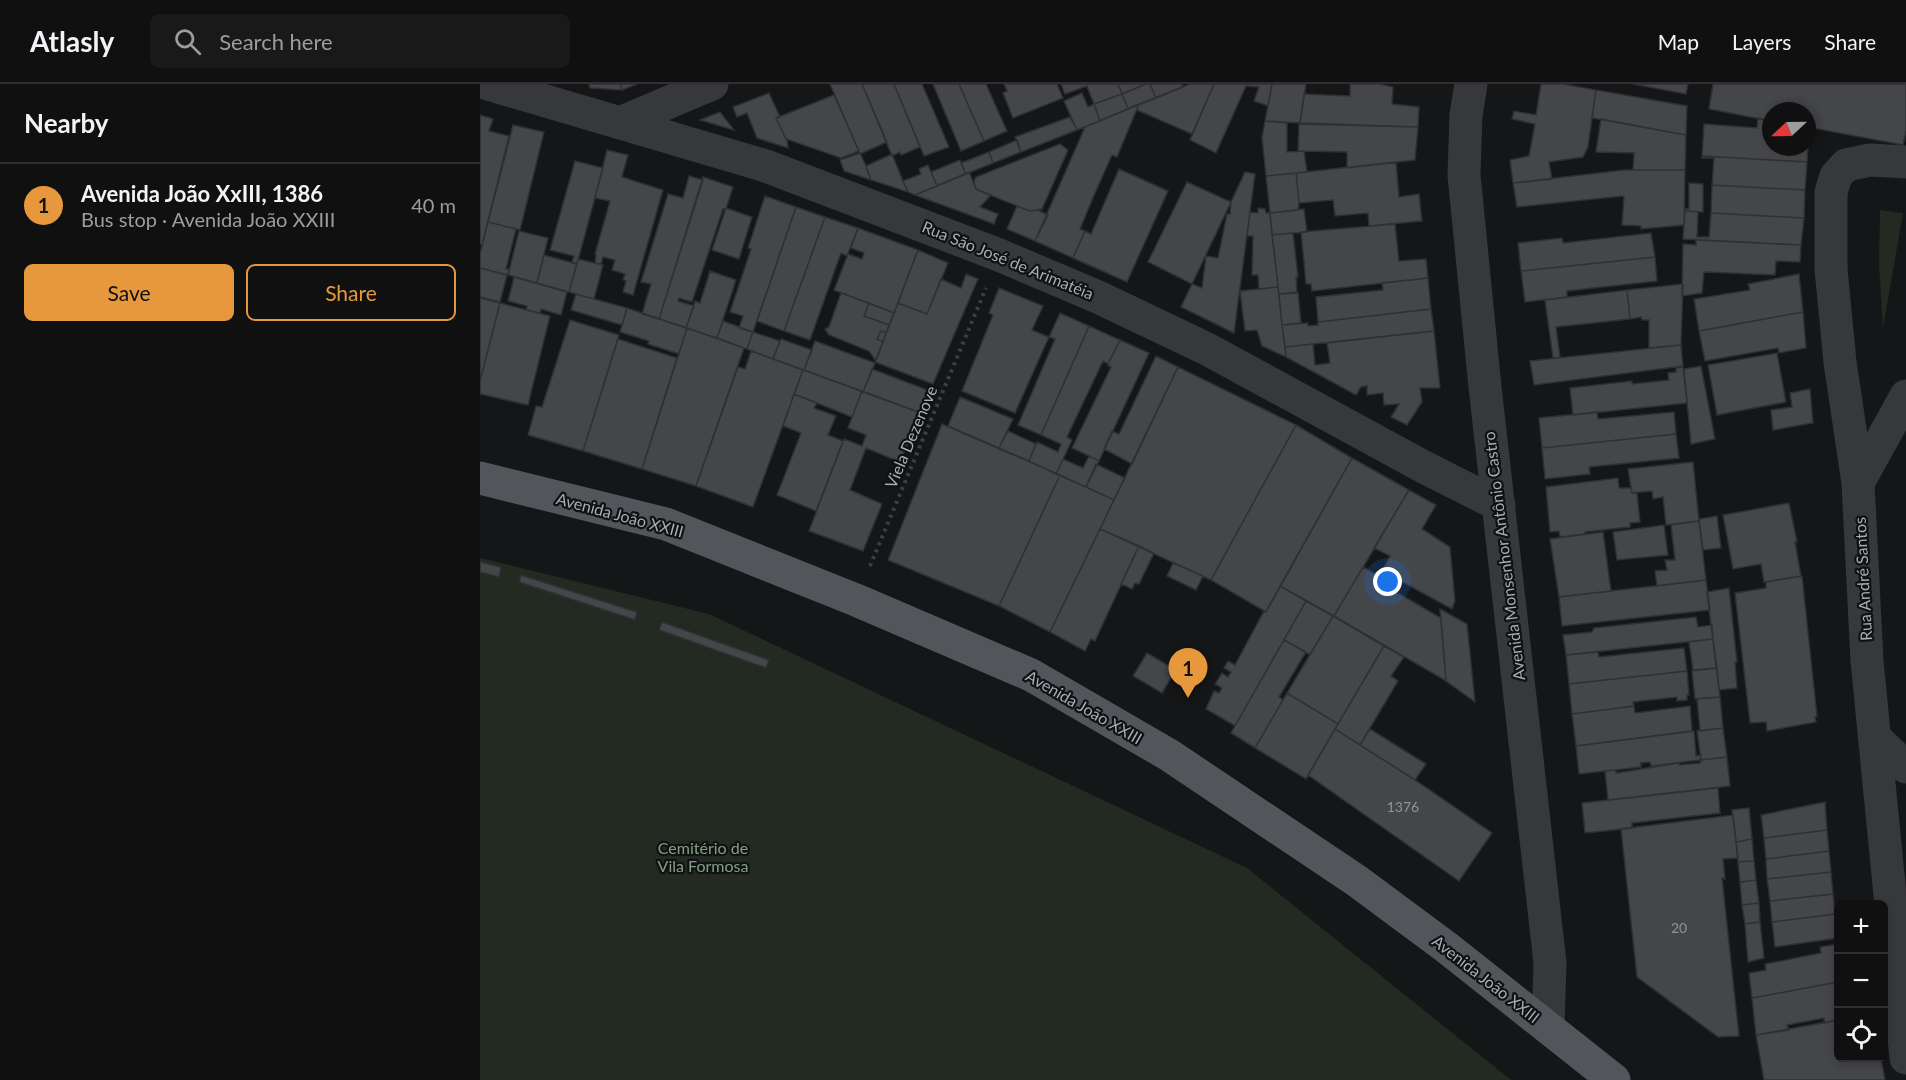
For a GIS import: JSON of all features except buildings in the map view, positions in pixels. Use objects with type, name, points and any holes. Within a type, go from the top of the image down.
[{"type":"main road","name":"Avenida João XXIII","points":[[480,478],[666,524],[856,600],[1031,675],[1169,755],[1357,881],[1446,947],[1614,1080]]},
{"type":"street","name":"Rua São José de Arimatéia","points":[[488,84],[766,165],[999,255],[1098,297],[1207,349],[1422,466],[1499,505]]},
{"type":"street","points":[[621,122],[712,84]]},
{"type":"street","name":"Avenida Monsenhor Antônio Castro","points":[[1472,84],[1466,115],[1464,175],[1485,387],[1550,963],[1548,1027]]},
{"type":"street","name":"Rua André Santos","points":[[1906,162],[1869,160],[1846,165],[1836,176],[1831,192],[1831,269],[1840,362],[1858,483],[1867,661],[1906,1058]]},
{"type":"street","points":[[1858,483],[1906,396]]},
{"type":"street","points":[[1875,738],[1906,767]]},
{"type":"path","name":"Viela Dezenove","points":[[856,600],[987,284]]},
{"type":"green space","points":[[1880,210],[1903,213],[1883,328],[1879,264]]},
{"type":"green space","name":"Cemitério de Vila Formosa","points":[[480,558],[709,614],[1247,868],[1511,1080],[480,1080]]},
{"type":"place","name":"Avenida João XxIII, 1386","points":[[1188,698]]}]
